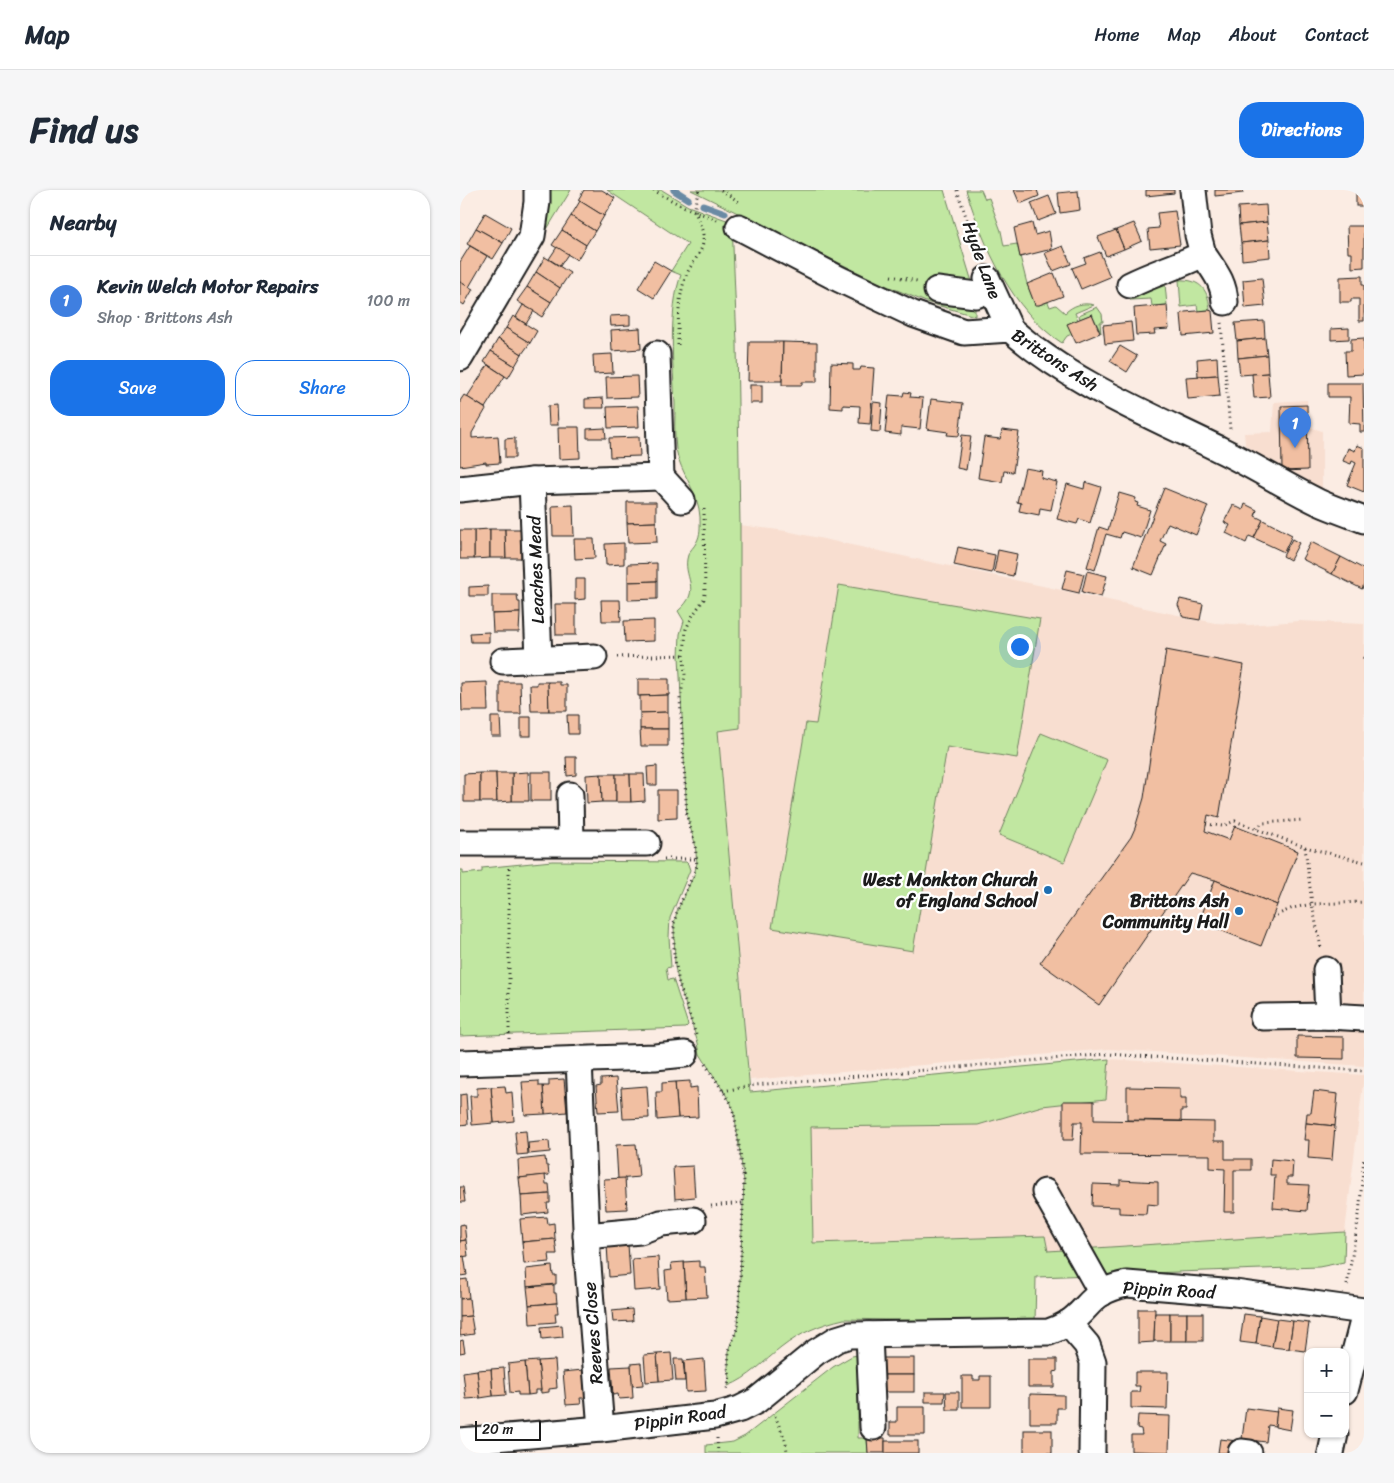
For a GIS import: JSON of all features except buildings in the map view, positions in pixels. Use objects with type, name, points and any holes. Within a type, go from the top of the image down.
[{"type":"street","points":[[463,345],[532,236],[537,190]]},
{"type":"street","points":[[1193,190],[1198,235],[1203,254],[1221,280],[1225,302]]},
{"type":"street","name":"Brittons Ash","points":[[739,227],[839,279],[913,314],[964,332],[1010,329],[1034,350],[1070,373],[1319,503],[1364,520]]},
{"type":"street","points":[[1130,286],[1149,276],[1184,264],[1203,254]]},
{"type":"street","points":[[937,290],[976,295],[989,284]]},
{"type":"street","name":"Hyde Lane","points":[[989,284],[1010,329]]},
{"type":"street","points":[[660,476],[668,353]]},
{"type":"street","points":[[460,489],[532,481],[660,476],[692,502]]},
{"type":"street","name":"Leaches Mead","points":[[532,481],[539,659]]},
{"type":"street","points":[[503,661],[594,657]]},
{"type":"street","points":[[570,795],[571,842]]},
{"type":"street","points":[[460,843],[647,842]]},
{"type":"street","points":[[1326,970],[1328,1016]]},
{"type":"street","points":[[1263,1017],[1328,1016],[1364,1018]]},
{"type":"street","points":[[460,1063],[655,1057],[695,1051]]},
{"type":"street","name":"Reeves Close","points":[[579,1059],[586,1236],[601,1429]]},
{"type":"street","points":[[1045,1192],[1102,1293]]},
{"type":"street","points":[[586,1236],[640,1231],[662,1223],[693,1220]]},
{"type":"street","name":"Pippin Road","points":[[465,1445],[715,1416],[740,1409],[765,1394],[816,1352],[837,1339],[850,1335],[1049,1332],[1068,1323],[1102,1293],[1111,1288],[1127,1284],[1235,1293],[1357,1312]]},
{"type":"street","points":[[1349,1365],[1357,1312]]},
{"type":"street","points":[[1068,1323],[1084,1339],[1093,1362],[1092,1453]]},
{"type":"street","points":[[869,1335],[873,1427]]},
{"type":"street","points":[[1331,1453],[1334,1438]]},
{"type":"path","points":[[653,190],[695,212],[739,227]]},
{"type":"path","points":[[668,353],[678,327],[684,282],[691,265],[702,247],[703,236],[695,212],[699,190]]},
{"type":"path","name":"Hyde Lane","points":[[957,190],[989,284]]},
{"type":"path","points":[[1222,451],[1230,435],[1220,309],[1220,303],[1225,302]]},
{"type":"path","points":[[692,502],[705,515],[705,594],[704,599],[693,614],[686,629],[685,676],[680,698],[687,817],[695,843],[697,862],[694,875],[677,911],[674,924],[674,953],[679,984],[695,1051],[731,1103],[744,1181],[738,1326],[729,1351],[728,1368],[730,1377],[728,1386],[725,1393],[715,1402],[718,1453]]},
{"type":"path","points":[[594,657],[684,656]]},
{"type":"path","points":[[1255,828],[1263,823],[1303,820]]},
{"type":"path","points":[[1206,824],[1222,826],[1235,821],[1305,847],[1364,862]]},
{"type":"path","points":[[1305,847],[1312,904],[1326,970]]},
{"type":"path","points":[[509,862],[509,1039]]},
{"type":"path","points":[[1272,917],[1293,908],[1312,904],[1364,902]]},
{"type":"path","points":[[723,1091],[755,1085],[1108,1054],[1364,1071]]},
{"type":"path","points":[[1357,1312],[1359,1216],[1364,1158]]},
{"type":"path","points":[[765,1394],[786,1442],[787,1453]]},
{"type":"shaded area","points":[[1307,400],[1307,426],[1322,431],[1322,490],[1280,471],[1245,444],[1244,433],[1272,432],[1274,402]]},
{"type":"shaded area","name":"West Monkton Church of England School","points":[[740,525],[786,531],[1215,623],[1249,625],[1299,621],[1364,624],[1364,1066],[1109,1049],[750,1080],[718,731],[740,728]]},
{"type":"shaded area","points":[[1109,1059],[1364,1075],[1345,1232],[1048,1252],[1045,1236],[813,1243],[810,1126],[978,1125],[1042,1106],[1106,1099]]},
{"type":"green space","points":[[548,190],[571,190],[541,239]]},
{"type":"green space","points":[[607,190],[662,190],[688,206],[732,222],[737,343],[740,525],[740,728],[718,731],[750,1092],[1109,1059],[1106,1099],[1042,1106],[978,1125],[811,1127],[813,1243],[1045,1236],[1048,1251],[1345,1232],[1344,1262],[1319,1267],[1036,1277],[1035,1323],[844,1319],[819,1326],[796,1338],[750,1374],[728,1386],[730,1377],[728,1368],[729,1351],[738,1326],[744,1181],[731,1103],[700,1054],[675,967],[674,924],[677,911],[694,875],[697,863],[695,843],[687,817],[679,656],[680,634],[684,621],[678,611],[690,596],[691,589],[687,570],[688,555],[699,537],[700,517],[693,491],[681,466],[676,449],[673,321],[674,305],[681,275],[671,271],[688,244]]},
{"type":"green space","points":[[691,190],[944,190],[972,282],[967,283],[975,306],[975,316],[926,302],[880,283]]},
{"type":"green space","points":[[966,190],[981,190],[985,199],[989,198],[1001,231],[1004,246],[1017,244],[1027,284],[1035,304],[1039,305],[1048,302],[1050,307],[1056,305],[1065,313],[1078,305],[1094,305],[1075,313],[1078,320],[1068,324],[1072,334],[1067,336],[1062,343],[1028,313],[1014,295],[981,233]]},
{"type":"green space","points":[[1179,280],[1187,280],[1198,284],[1206,292],[1210,311],[1198,311],[1197,305],[1181,307]]},
{"type":"green space","points":[[1165,284],[1167,305],[1152,306],[1151,299],[1130,300]]},
{"type":"green space","points":[[1097,307],[1102,314],[1103,322],[1100,322],[1101,333],[1092,314],[1080,319],[1079,315]]},
{"type":"green space","points":[[839,585],[1040,619],[1017,758],[947,747],[913,951],[772,928],[806,723],[816,724]]},
{"type":"green space","points":[[1041,733],[1107,760],[1064,862],[999,835]]},
{"type":"green space","points":[[552,861],[686,862],[688,864],[690,870],[670,918],[671,967],[666,968],[668,980],[673,979],[688,1025],[685,1028],[460,1036],[460,870],[463,870],[463,874],[482,872],[482,868]]},
{"type":"green space","points":[[858,1355],[858,1438],[867,1438],[868,1453],[706,1453],[706,1445],[733,1442],[745,1436],[833,1367],[852,1356]]},
{"type":"waterway","points":[[674,190],[688,199]]},
{"type":"waterway","points":[[703,205],[725,213]]},
{"type":"place","name":"Kevin Welch Motor Repairs","points":[[1295,448]]},
{"type":"place","name":"West Monkton Church of England School","points":[[1048,890]]},
{"type":"place","name":"Brittons Ash Community Hall","points":[[1239,911]]}]
